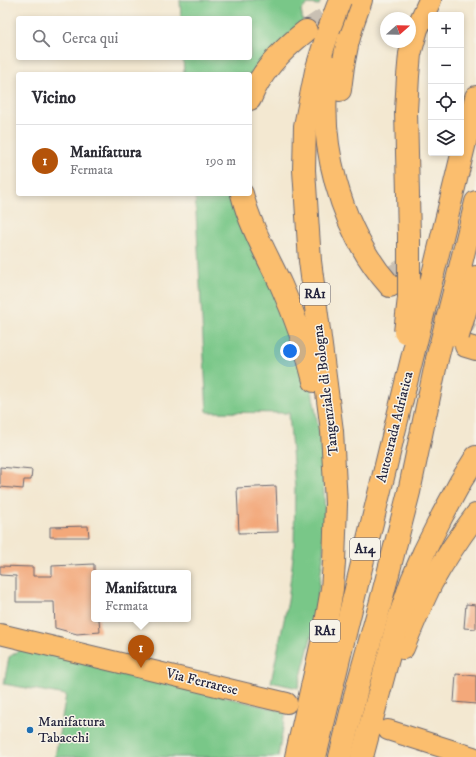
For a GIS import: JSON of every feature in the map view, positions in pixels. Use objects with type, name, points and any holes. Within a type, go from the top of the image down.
[{"type":"highway","points":[[411,337],[409,298],[410,236],[406,111],[410,54],[417,29],[430,0]]},
{"type":"highway","points":[[346,9],[331,56],[326,99],[327,135],[336,182],[358,238],[369,258],[390,276]]},
{"type":"highway","name":"Tangenziale di Bologna","points":[[296,757],[329,610],[334,562],[336,504],[333,439],[310,261],[304,170],[305,126],[316,71],[346,9]]},
{"type":"highway","points":[[252,95],[262,76],[277,58],[306,31]]},
{"type":"highway","name":"Autostrada Adriatica","points":[[315,757],[386,466],[411,337],[433,274],[476,97]]},
{"type":"highway","points":[[243,196],[262,248],[298,325],[312,371],[324,442],[334,562]]},
{"type":"highway","name":"Autostrada Adriatica","points":[[340,757],[461,297],[476,202]]},
{"type":"highway","points":[[461,297],[476,278]]},
{"type":"highway","points":[[363,753],[398,621],[412,580],[442,516],[476,457]]},
{"type":"highway","points":[[363,753],[380,720],[398,661],[420,608],[433,582],[456,543],[476,515]]},
{"type":"highway","points":[[289,757],[309,700]]},
{"type":"main road","name":"Via Ferrarese","points":[[0,634],[287,703]]},
{"type":"main road","points":[[388,730],[473,757]]},
{"type":"green space","points":[[180,0],[321,0],[319,5],[308,4],[301,10],[303,22],[252,79],[252,72],[184,72],[183,60],[252,60],[252,16],[181,16]]},
{"type":"green space","points":[[195,196],[238,196],[311,384],[322,450],[325,517],[323,558],[313,630],[298,688],[271,682],[288,601],[294,548],[295,488],[289,413],[207,412]]},
{"type":"green space","points":[[25,647],[286,712],[278,757],[55,757],[66,695],[4,684],[9,657]]},
{"type":"building","points":[[0,467],[32,470],[31,480],[24,480],[23,489],[0,487]]},
{"type":"building","points":[[276,486],[278,532],[239,533],[237,488]]},
{"type":"building","points":[[88,526],[89,537],[50,537],[50,527]]},
{"type":"building","points":[[94,564],[94,570],[91,570],[91,622],[99,622],[100,632],[77,634],[55,628],[54,602],[16,602],[16,576],[0,575],[0,566],[33,567],[33,576],[52,576],[52,566]]},
{"type":"building","points":[[466,604],[476,605],[476,629],[464,628]]},
{"type":"building","points":[[456,674],[476,676],[476,704],[454,702]]},
{"type":"tunnel","points":[[306,31],[344,6]]},
{"type":"tunnel","points":[[390,265],[411,290],[427,304],[471,334]]},
{"type":"place","name":"Manifattura","points":[[141,668]]},
{"type":"place","name":"Manifattura Tabacchi","points":[[30,730]]}]
